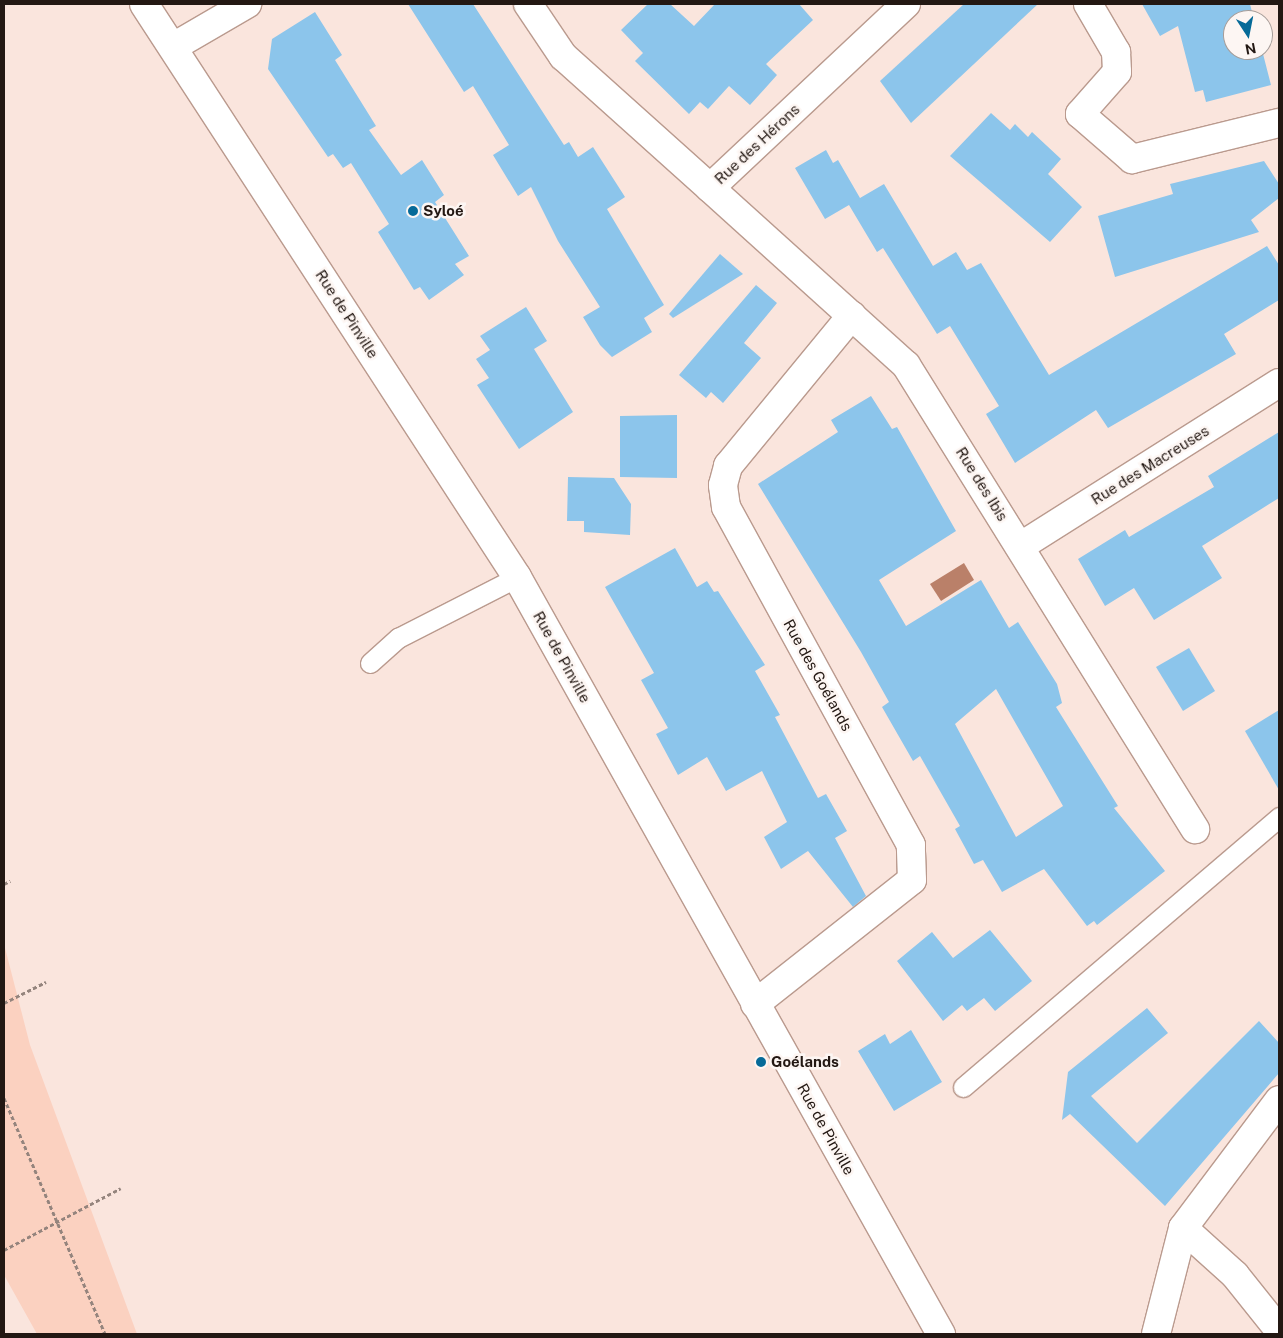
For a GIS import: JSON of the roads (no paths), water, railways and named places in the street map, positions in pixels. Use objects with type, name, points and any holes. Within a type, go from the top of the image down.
[{"type":"street","name":"Rue de Pinville","points":[[144,4],[174,47],[517,577],[941,1334]]},
{"type":"street","points":[[174,47],[247,4]]},
{"type":"street","name":"Rue des Hérons","points":[[528,4],[563,56],[710,188],[906,4]]},
{"type":"street","points":[[1088,4],[1116,52],[1117,72],[1080,114],[1132,159],[1279,123]]},
{"type":"street","name":"Rue des Ibis","points":[[710,188],[906,365],[1021,546],[1195,829]]},
{"type":"street","name":"Rue des Goélands","points":[[756,1004],[912,880],[911,845],[726,507],[722,485],[728,466],[852,315]]},
{"type":"street","name":"Rue des Macreuses","points":[[1021,546],[1279,383]]},
{"type":"street","points":[[1156,1334],[1183,1228],[1279,1100]]},
{"type":"street","points":[[1183,1228],[1235,1275],[1279,1330]]},
{"type":"lane","points":[[370,663],[398,638],[517,577]]},
{"type":"lane","points":[[963,1087],[1279,817]]},
{"type":"place","name":"Syloé","points":[[413,211]]},
{"type":"place","name":"Goélands","points":[[761,1062]]}]
